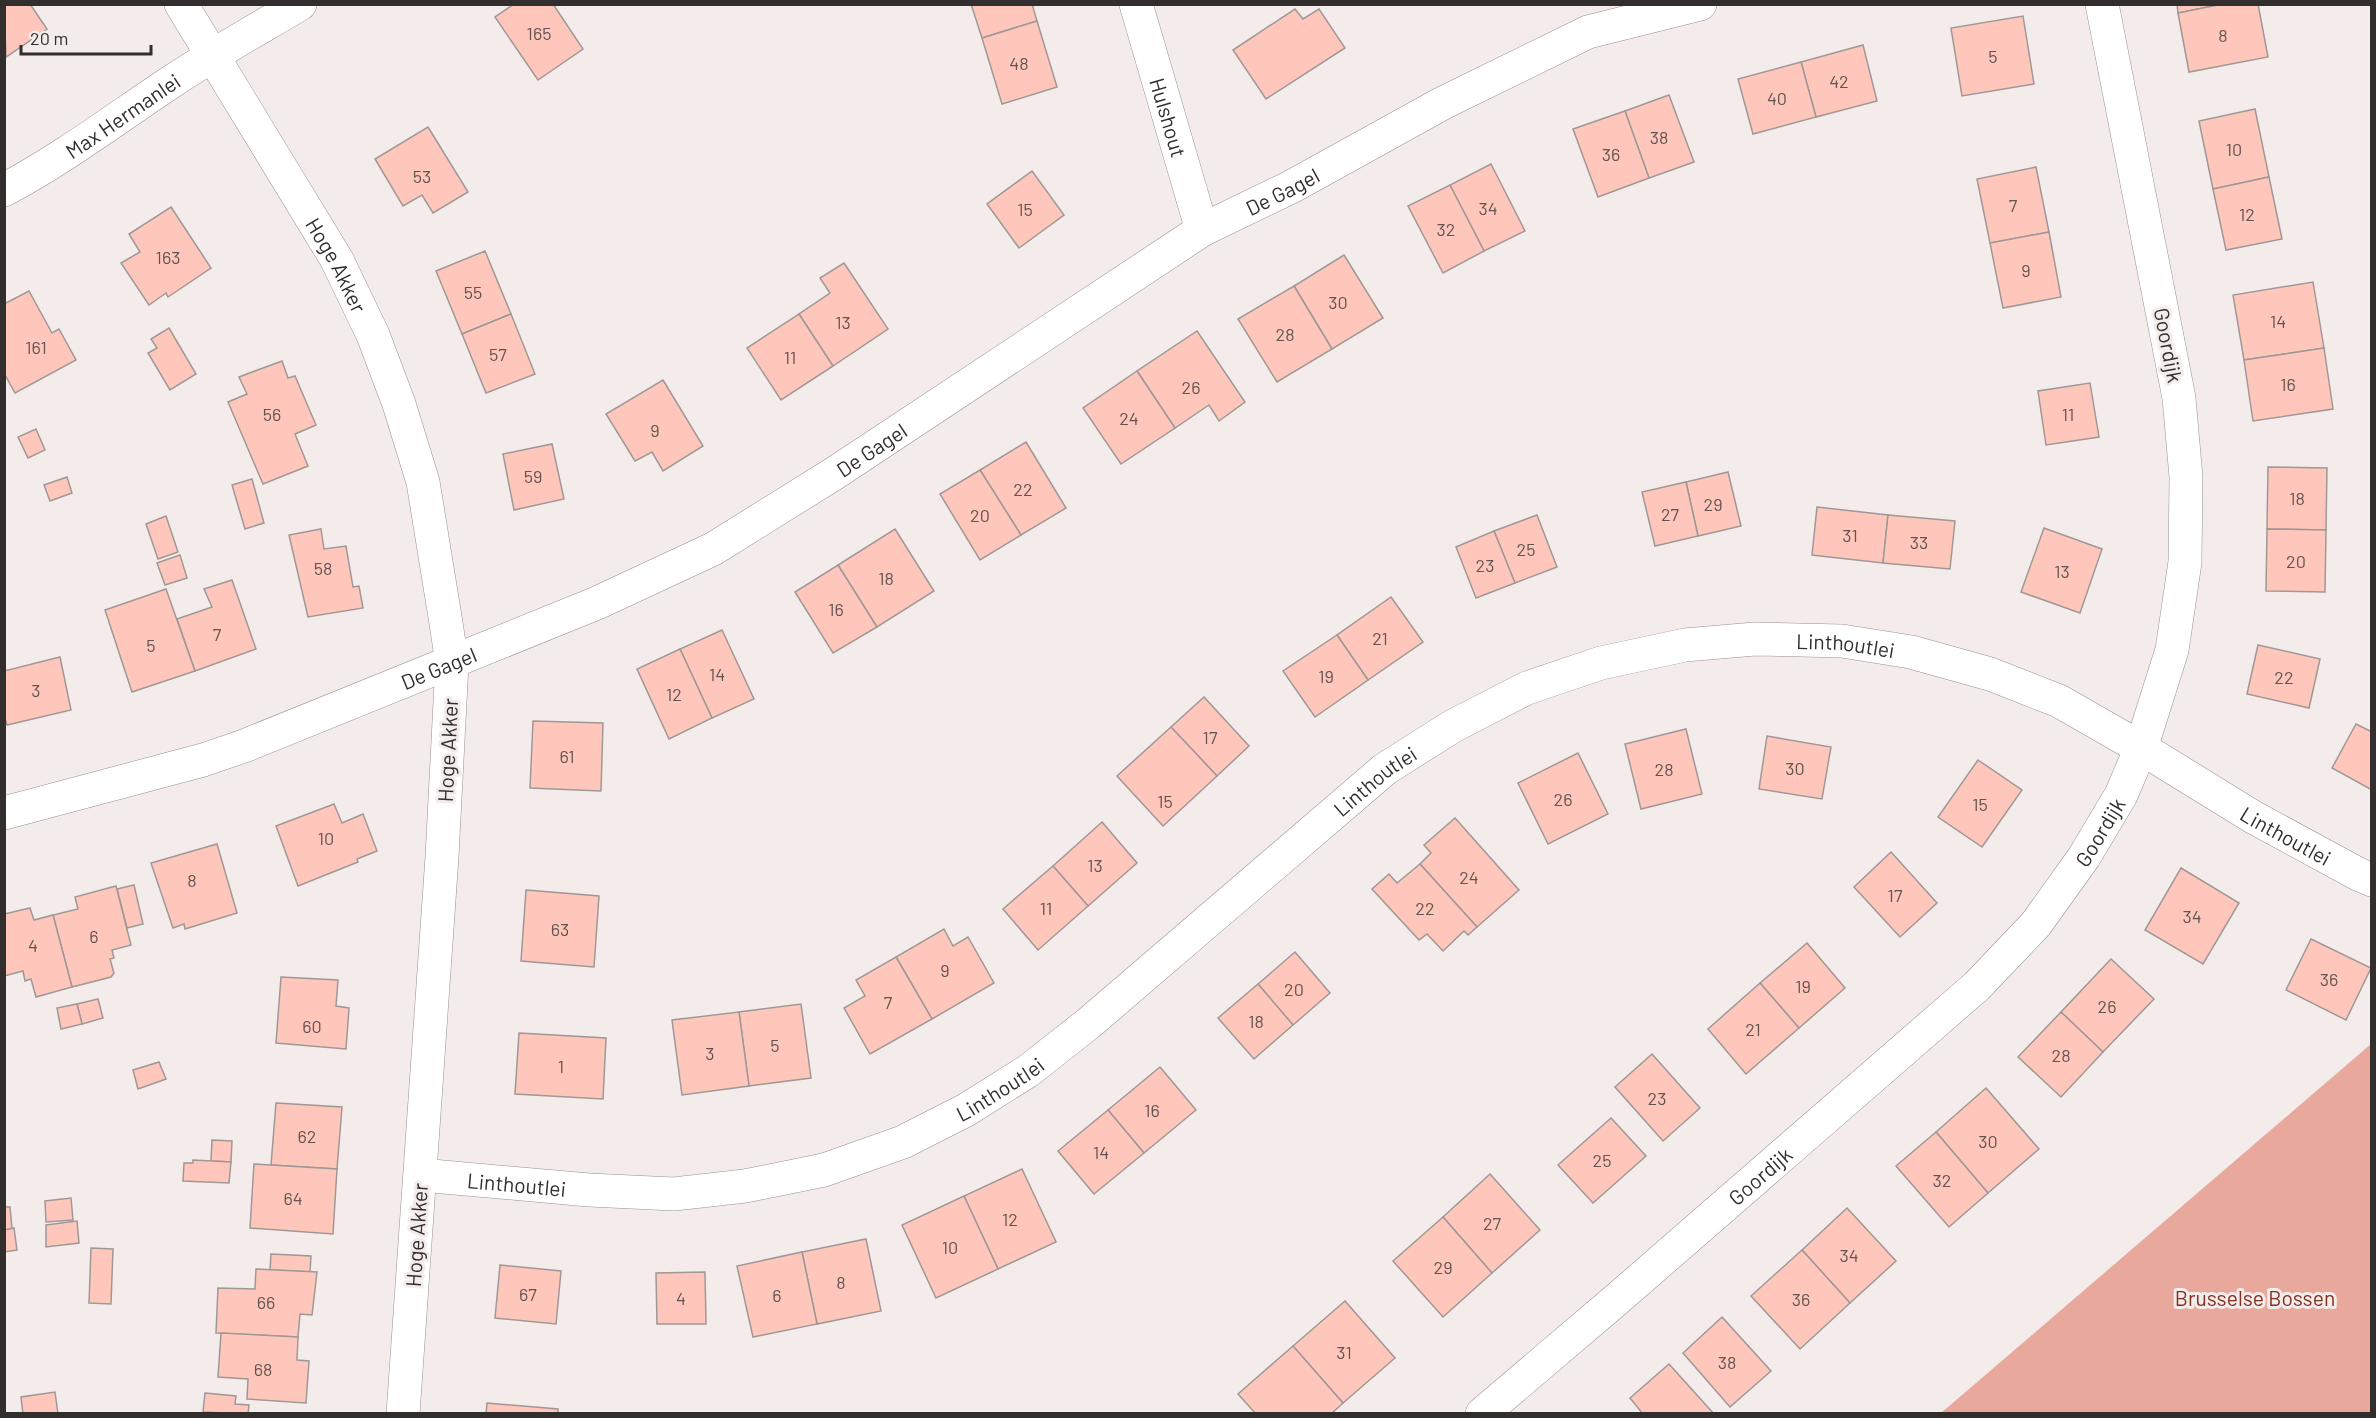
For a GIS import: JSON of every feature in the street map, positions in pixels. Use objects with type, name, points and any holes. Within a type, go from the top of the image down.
[{"type":"street","name":"Hoge Akker","points":[[181,4],[337,260],[373,335],[399,404],[423,482],[452,663],[442,857],[403,1413]]},
{"type":"street","name":"Max Hermanlei","points":[[4,190],[176,79],[300,4]]},
{"type":"street","name":"Hulshout","points":[[1136,4],[1202,230]]},
{"type":"street","name":"De Gagel","points":[[4,813],[203,760],[244,746],[597,603],[712,549],[835,473],[1202,230],[1291,187],[1443,103],[1588,33],[1700,4]]},
{"type":"street","name":"Goordijk","points":[[1482,1413],[1616,1300],[1977,986],[2036,924],[2084,857],[2121,795],[2141,748],[2172,650],[2185,562],[2186,477],[2179,398],[2102,4]]},
{"type":"street","name":"Linthoutlei","points":[[421,1175],[589,1190],[674,1194],[745,1186],[824,1170],[903,1142],[966,1110],[1028,1071],[1089,1023],[1385,769],[1453,726],[1527,688],[1601,663],[1685,645],[1755,639],[1842,641],[1911,652],[1990,674],[2059,701],[2253,817],[2372,880]]},
{"type":"green space","name":"Brusselse Bossen","points":[[2371,1044],[2371,1413],[1941,1413]]},
{"type":"building","points":[[4,4],[30,4],[47,29],[6,57]]},
{"type":"building","points":[[514,4],[553,4],[583,49],[538,80],[495,17]]},
{"type":"building","points":[[971,4],[1032,4],[1037,21],[982,38]]},
{"type":"building","points":[[2177,4],[2223,4],[2178,13]]},
{"type":"building","points":[[2223,4],[2258,4],[2268,57],[2189,72],[2178,13]]},
{"type":"building","points":[[1295,9],[1303,19],[1319,9],[1345,48],[1266,99],[1233,50]]},
{"type":"building","points":[[2023,16],[2034,84],[1962,96],[1951,28]]},
{"type":"building","points":[[1037,21],[1057,87],[1002,104],[982,38]]},
{"type":"building","points":[[1863,45],[1877,101],[1816,117],[1801,62]]},
{"type":"building","points":[[1801,62],[1816,117],[1753,134],[1738,79]]},
{"type":"building","points":[[1669,95],[1694,162],[1649,178],[1625,111]]},
{"type":"building","points":[[2255,109],[2269,177],[2213,189],[2199,121]]},
{"type":"building","points":[[1625,111],[1649,178],[1598,197],[1573,129]]},
{"type":"building","points":[[428,127],[468,192],[433,213],[422,195],[403,206],[375,159]]},
{"type":"building","points":[[1491,164],[1525,231],[1484,251],[1450,185]]},
{"type":"building","points":[[2036,167],[2049,232],[1990,243],[1977,179]]},
{"type":"building","points":[[1032,171],[1064,215],[1019,248],[987,204]]},
{"type":"building","points":[[2269,177],[2282,239],[2226,250],[2213,189]]},
{"type":"building","points":[[1450,185],[1484,251],[1443,273],[1408,206]]},
{"type":"building","points":[[171,207],[211,268],[168,297],[166,293],[149,305],[121,263],[140,252],[129,234]]},
{"type":"building","points":[[2049,232],[2061,297],[2003,308],[1990,243]]},
{"type":"building","points":[[485,251],[511,314],[462,334],[436,271]]},
{"type":"building","points":[[1344,255],[1383,318],[1332,349],[1294,286]]},
{"type":"building","points":[[844,263],[888,329],[833,366],[799,314],[830,293],[820,278]]},
{"type":"building","points":[[2313,282],[2324,348],[2244,360],[2233,295]]},
{"type":"building","points":[[1294,286],[1332,349],[1277,382],[1238,319]]},
{"type":"building","points":[[29,291],[52,333],[59,329],[76,360],[15,393],[4,373],[4,304]]},
{"type":"building","points":[[511,314],[535,374],[486,393],[462,334]]},
{"type":"building","points":[[799,314],[833,366],[781,400],[747,348]]},
{"type":"building","points":[[169,328],[196,374],[170,390],[148,353],[157,348],[151,339]]},
{"type":"building","points":[[1197,331],[1245,402],[1219,421],[1209,405],[1175,428],[1137,371]]},
{"type":"building","points":[[2324,348],[2333,409],[2253,421],[2244,360]]},
{"type":"building","points":[[282,361],[288,378],[295,376],[316,425],[295,434],[308,466],[263,484],[228,402],[247,394],[239,377]]},
{"type":"building","points":[[1137,371],[1175,428],[1121,464],[1083,408]]},
{"type":"building","points":[[663,380],[703,446],[663,471],[652,452],[635,461],[606,414]]},
{"type":"building","points":[[2090,383],[2099,437],[2046,445],[2038,391]]},
{"type":"building","points":[[36,429],[45,450],[28,458],[18,437]]},
{"type":"building","points":[[1026,442],[1066,508],[1021,535],[980,470]]},
{"type":"building","points":[[552,444],[564,499],[514,510],[503,454]]},
{"type":"building","points":[[2268,467],[2327,468],[2326,530],[2267,529]]},
{"type":"building","points":[[980,470],[1021,535],[980,560],[940,494]]},
{"type":"building","points":[[1728,472],[1741,526],[1698,536],[1686,482]]},
{"type":"building","points":[[67,477],[72,493],[50,501],[44,485]]},
{"type":"building","points":[[252,479],[264,523],[245,529],[232,485]]},
{"type":"building","points":[[1686,482],[1698,536],[1655,546],[1642,492]]},
{"type":"building","points":[[1817,507],[1888,515],[1883,563],[1812,555]]},
{"type":"building","points":[[1537,515],[1557,567],[1515,583],[1494,531]]},
{"type":"building","points":[[1888,515],[1955,521],[1950,569],[1883,563]]},
{"type":"building","points":[[166,516],[178,552],[158,559],[146,524]]},
{"type":"building","points":[[2044,528],[2102,549],[2080,613],[2021,592]]},
{"type":"building","points":[[321,529],[324,549],[346,546],[353,587],[359,586],[363,608],[308,617],[289,535]]},
{"type":"building","points":[[895,529],[934,591],[877,627],[838,565]]},
{"type":"building","points":[[2267,529],[2326,530],[2325,592],[2266,591]]},
{"type":"building","points":[[1494,531],[1515,583],[1476,598],[1456,547]]},
{"type":"building","points":[[180,555],[187,578],[165,585],[157,563]]},
{"type":"building","points":[[838,565],[877,627],[833,653],[795,592]]},
{"type":"building","points":[[232,580],[256,649],[195,671],[177,619],[212,607],[204,589]]},
{"type":"building","points":[[166,589],[195,671],[132,692],[105,610]]},
{"type":"building","points":[[1391,597],[1423,642],[1368,680],[1337,635]]},
{"type":"building","points":[[722,630],[754,699],[712,718],[680,649]]},
{"type":"building","points":[[1337,635],[1368,680],[1315,717],[1283,671]]},
{"type":"building","points":[[2258,645],[2320,659],[2309,708],[2247,694]]},
{"type":"building","points":[[680,649],[712,718],[669,739],[637,669]]},
{"type":"building","points":[[60,657],[71,710],[7,725],[4,715],[4,671]]},
{"type":"building","points":[[1204,697],[1249,746],[1217,776],[1171,727]]},
{"type":"building","points":[[533,721],[603,723],[601,791],[530,788]]},
{"type":"building","points":[[2356,724],[2372,732],[2372,790],[2332,768]]},
{"type":"building","points":[[1171,727],[1217,776],[1163,826],[1117,776]]},
{"type":"building","points":[[1686,729],[1702,794],[1641,809],[1625,744]]},
{"type":"building","points":[[1767,736],[1831,747],[1822,799],[1759,789]]},
{"type":"building","points":[[1578,753],[1608,814],[1548,844],[1518,783]]},
{"type":"building","points":[[1978,760],[2022,790],[1982,847],[1938,817]]},
{"type":"building","points":[[334,804],[342,823],[363,814],[377,851],[357,859],[358,862],[298,886],[276,826]]},
{"type":"building","points":[[1455,818],[1519,890],[1477,927],[1420,864],[1431,853],[1424,845]]},
{"type":"building","points":[[1102,822],[1137,863],[1088,906],[1053,866]]},
{"type":"building","points":[[217,844],[237,913],[185,929],[184,924],[173,928],[151,863]]},
{"type":"building","points":[[1891,852],[1937,903],[1900,937],[1854,887]]},
{"type":"building","points":[[1420,864],[1477,927],[1468,935],[1464,931],[1443,951],[1427,934],[1419,940],[1372,889],[1389,874],[1397,883]]},
{"type":"building","points":[[1053,866],[1088,906],[1038,950],[1003,909]]},
{"type":"building","points":[[2181,868],[2239,903],[2203,964],[2145,930]]},
{"type":"building","points":[[134,885],[143,924],[127,928],[117,889]]},
{"type":"building","points":[[116,886],[131,945],[112,950],[114,958],[110,959],[114,973],[111,977],[72,987],[53,915],[78,909],[75,897]]},
{"type":"building","points":[[526,890],[599,896],[594,967],[521,961]]},
{"type":"building","points":[[30,908],[34,920],[53,915],[72,987],[36,997],[31,979],[25,981],[23,971],[4,976],[4,914]]},
{"type":"building","points":[[944,929],[953,946],[968,937],[994,983],[932,1019],[896,957]]},
{"type":"building","points":[[2311,939],[2371,968],[2346,1020],[2286,990]]},
{"type":"building","points":[[1807,943],[1845,988],[1799,1028],[1760,983]]},
{"type":"building","points":[[1295,952],[1330,993],[1293,1025],[1258,984]]},
{"type":"building","points":[[896,957],[932,1019],[870,1054],[844,1008],[865,996],[856,980]]},
{"type":"building","points":[[2111,959],[2154,999],[2103,1052],[2061,1012]]},
{"type":"building","points":[[281,977],[338,980],[336,1006],[349,1008],[346,1049],[276,1043]]},
{"type":"building","points":[[1760,983],[1799,1028],[1746,1074],[1708,1029]]},
{"type":"building","points":[[1258,984],[1293,1025],[1254,1059],[1218,1018]]},
{"type":"building","points":[[98,999],[103,1018],[82,1024],[77,1004]]},
{"type":"building","points":[[77,1004],[82,1024],[61,1029],[57,1008]]},
{"type":"building","points":[[801,1004],[811,1078],[749,1086],[739,1012]]},
{"type":"building","points":[[739,1012],[749,1086],[682,1095],[672,1020]]},
{"type":"building","points":[[2061,1012],[2103,1052],[2061,1097],[2018,1057]]},
{"type":"building","points":[[519,1033],[606,1038],[603,1099],[515,1094]]},
{"type":"building","points":[[1652,1054],[1700,1108],[1663,1141],[1615,1087]]},
{"type":"building","points":[[159,1062],[166,1079],[138,1089],[133,1070]]},
{"type":"building","points":[[1160,1067],[1196,1110],[1144,1153],[1108,1110]]},
{"type":"building","points":[[1986,1088],[2039,1149],[1988,1193],[1936,1132]]},
{"type":"building","points":[[276,1103],[342,1107],[337,1169],[271,1165]]},
{"type":"building","points":[[1108,1110],[1144,1153],[1094,1194],[1058,1151]]},
{"type":"building","points":[[1611,1118],[1646,1156],[1593,1203],[1558,1165]]},
{"type":"building","points":[[1936,1132],[1988,1193],[1949,1227],[1896,1166]]},
{"type":"building","points":[[212,1140],[232,1141],[231,1162],[211,1161]]},
{"type":"building","points":[[193,1160],[231,1162],[229,1183],[183,1181],[184,1163],[193,1163]]},
{"type":"building","points":[[254,1164],[337,1169],[333,1234],[250,1228]]},
{"type":"building","points":[[1022,1169],[1056,1242],[998,1269],[964,1196]]},
{"type":"building","points":[[1490,1174],[1540,1230],[1492,1273],[1443,1217]]},
{"type":"building","points":[[964,1196],[998,1269],[936,1298],[902,1225]]},
{"type":"building","points":[[71,1198],[73,1220],[46,1222],[45,1201]]},
{"type":"building","points":[[4,1207],[10,1207],[12,1229],[4,1230]]},
{"type":"building","points":[[1847,1208],[1896,1261],[1850,1303],[1802,1250]]},
{"type":"building","points":[[1443,1217],[1492,1273],[1443,1317],[1393,1261]]},
{"type":"building","points":[[77,1221],[79,1243],[46,1247],[46,1225]]},
{"type":"building","points":[[14,1228],[17,1250],[4,1252],[4,1230]]},
{"type":"building","points":[[866,1239],[881,1311],[817,1324],[802,1252]]},
{"type":"building","points":[[91,1248],[113,1249],[111,1304],[89,1303]]},
{"type":"building","points":[[1802,1250],[1850,1303],[1800,1349],[1751,1296]]},
{"type":"building","points":[[802,1252],[817,1324],[753,1337],[737,1266]]},
{"type":"building","points":[[271,1254],[311,1256],[310,1272],[270,1270]]},
{"type":"building","points":[[500,1265],[561,1271],[556,1324],[495,1318]]},
{"type":"building","points":[[256,1269],[317,1272],[312,1315],[300,1314],[298,1337],[216,1333],[218,1288],[255,1289]]},
{"type":"building","points":[[705,1272],[706,1324],[657,1324],[656,1273]]},
{"type":"building","points":[[1345,1301],[1395,1358],[1343,1403],[1293,1346]]},
{"type":"building","points":[[1722,1317],[1771,1371],[1730,1407],[1683,1353]]},
{"type":"building","points":[[221,1333],[298,1337],[297,1360],[309,1361],[306,1403],[247,1399],[248,1379],[218,1377]]},
{"type":"building","points":[[1293,1346],[1343,1403],[1331,1414],[1256,1414],[1238,1394]]},
{"type":"building","points":[[1669,1364],[1714,1414],[1643,1414],[1630,1398]]},
{"type":"building","points":[[55,1392],[58,1414],[23,1414],[21,1397]]},
{"type":"building","points":[[205,1393],[236,1396],[235,1404],[249,1405],[248,1414],[203,1412]]},
{"type":"building","points":[[487,1403],[558,1409],[558,1414],[486,1414]]}]
